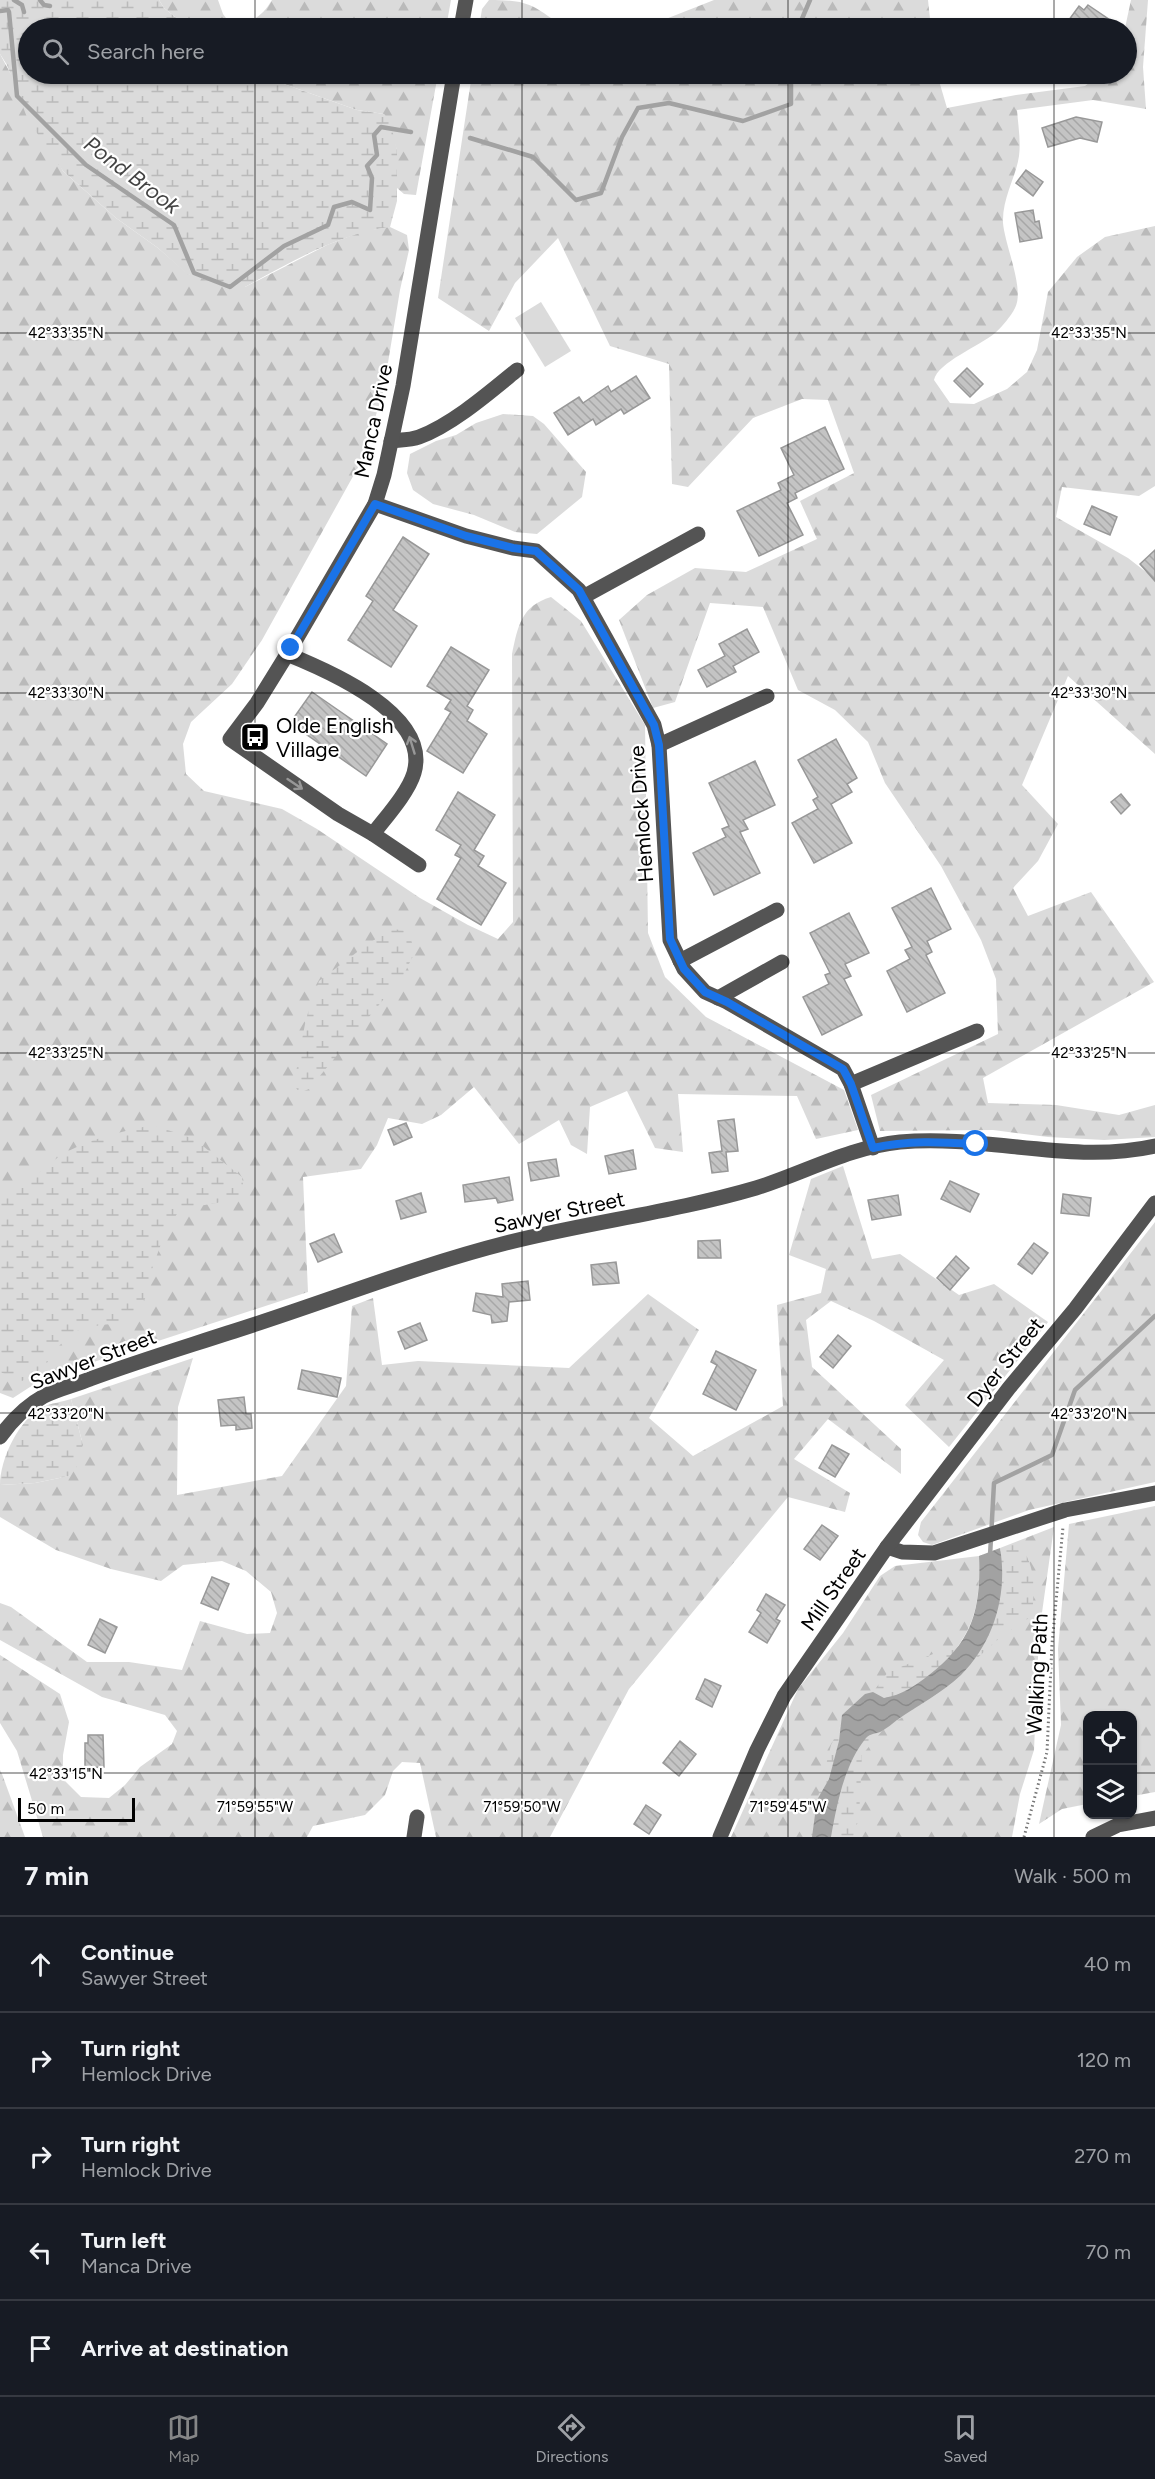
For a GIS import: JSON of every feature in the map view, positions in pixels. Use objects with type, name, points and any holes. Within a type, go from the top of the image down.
[{"type":"street","points":[[463,18],[466,0]]},
{"type":"street","name":"Manca Drive","points":[[373,834],[338,813],[230,739],[257,703],[375,504],[403,387],[452,84]]},
{"type":"street","points":[[391,441],[419,436],[446,422],[475,403],[517,370]]},
{"type":"street","name":"Hemlock Drive","points":[[375,504],[477,539],[536,551],[579,590],[654,725],[659,745],[670,939],[684,969],[705,992],[843,1069],[851,1084],[873,1148]]},
{"type":"street","points":[[584,597],[698,534]]},
{"type":"street","points":[[287,654],[321,668],[365,694],[397,717],[408,732],[415,758],[413,775],[373,834],[419,865]]},
{"type":"street","points":[[659,745],[767,696]]},
{"type":"street","points":[[680,961],[777,910]]},
{"type":"street","points":[[718,998],[782,962]]},
{"type":"street","points":[[851,1084],[977,1031]]},
{"type":"street","name":"Sawyer Street","points":[[0,1437],[12,1421],[46,1395],[129,1365],[308,1308],[422,1267],[508,1243],[681,1207],[755,1188],[830,1160],[873,1148],[899,1143],[924,1142],[1075,1152],[1131,1152],[1155,1146]]},
{"type":"street","name":"Dyer Street","points":[[887,1547],[1009,1388],[1075,1310],[1155,1203]]},
{"type":"street","name":"Mill Street","points":[[720,1837],[757,1750],[784,1696],[887,1547],[902,1552],[934,1553],[1065,1510],[1155,1493]]},
{"type":"street","points":[[414,1837],[417,1817]]},
{"type":"street","points":[[1093,1837],[1118,1825],[1155,1818]]},
{"type":"path","name":"Walking Path","points":[[1024,1837],[1047,1752],[1052,1644],[1065,1510]]},
{"type":"green space","points":[[0,0],[159,0],[164,8],[176,18],[18,18],[18,84],[284,84],[357,110],[384,114],[390,121],[397,150],[397,201],[390,227],[333,242],[245,287],[230,287],[187,274],[158,248],[116,218],[63,171],[28,120],[7,65],[0,54]]},
{"type":"green space","points":[[159,0],[218,0],[226,18],[176,18],[164,8]]},
{"type":"green space","points":[[272,0],[451,0],[448,18],[255,18]]},
{"type":"green space","points":[[489,0],[514,1],[530,5],[551,18],[481,18],[482,9]]},
{"type":"green space","points":[[714,0],[928,0],[930,18],[668,18]]},
{"type":"green space","points":[[1131,0],[1148,0],[1143,67],[1146,109],[1093,100],[1017,110],[1019,156],[1003,214],[1004,232],[1018,290],[1015,308],[995,333],[943,367],[934,380],[950,403],[974,404],[1007,389],[1027,372],[1037,350],[1048,292],[1077,257],[1105,237],[1155,226],[1155,486],[1139,496],[1062,487],[1056,517],[1128,558],[1155,579],[1155,754],[1068,676],[1022,785],[1058,824],[1038,861],[1013,888],[1028,916],[1091,892],[1154,982],[983,1078],[988,1103],[1056,1105],[1119,1115],[1155,1105],[1155,1137],[1104,1140],[1048,1137],[993,1130],[880,1131],[871,1095],[998,1034],[996,979],[981,940],[941,866],[885,783],[868,742],[835,710],[798,690],[763,607],[710,603],[675,702],[653,708],[619,620],[647,595],[695,568],[746,572],[817,539],[800,501],[854,473],[828,400],[802,399],[753,418],[688,487],[672,484],[669,364],[610,346],[558,238],[515,283],[489,331],[438,298],[470,84],[940,84],[947,108],[1088,84],[1137,84],[1137,18],[1127,18]]},
{"type":"green space","points":[[0,54],[63,171],[116,218],[158,248],[188,274],[245,287],[327,245],[363,231],[390,227],[407,235],[409,250],[383,393],[361,462],[262,640],[232,684],[191,722],[183,744],[186,774],[204,791],[282,809],[317,829],[420,898],[498,939],[513,922],[512,654],[522,618],[533,606],[551,597],[581,621],[645,725],[648,933],[665,977],[706,1017],[844,1090],[858,1130],[816,1139],[797,1096],[678,1094],[683,1152],[655,1148],[627,1091],[590,1107],[587,1154],[571,1145],[559,1120],[519,1144],[474,1087],[441,1115],[422,1124],[388,1118],[377,1145],[361,1169],[303,1177],[308,1292],[57,1374],[13,1398],[0,1393]]},
{"type":"green space","points":[[284,84],[436,84],[416,195],[404,194],[397,188],[397,150],[384,114],[357,110]]},
{"type":"green space","points":[[541,302],[571,351],[545,367],[515,318]]},
{"type":"green space","points":[[503,414],[533,416],[544,424],[586,472],[582,497],[537,534],[515,532],[474,515],[433,504],[413,490],[407,473],[410,454],[436,441],[456,435],[476,423]]},
{"type":"green space","points":[[393,929],[408,931],[415,952],[403,976],[309,1089],[299,1093],[294,1084],[300,1050],[306,1019],[319,981],[369,943]]},
{"type":"green space","points":[[153,1125],[194,1139],[242,1177],[244,1193],[217,1203],[180,1209],[165,1233],[153,1266],[145,1299],[124,1323],[100,1325],[73,1332],[54,1351],[44,1368],[22,1381],[0,1372],[0,1201],[16,1192],[52,1162],[71,1150],[105,1136]]},
{"type":"green space","points":[[843,1166],[872,1259],[900,1254],[959,1295],[994,1284],[1048,1322],[949,1447],[905,1405],[944,1360],[874,1321],[831,1301],[806,1320],[812,1367],[901,1449],[901,1474],[828,1419],[794,1459],[850,1493],[845,1512],[788,1497],[629,1689],[550,1837],[436,1837],[420,1763],[402,1762],[393,1771],[385,1795],[365,1815],[313,1826],[307,1837],[43,1837],[17,1751],[0,1723],[0,1655],[60,1694],[69,1722],[63,1755],[63,1779],[81,1797],[109,1798],[125,1785],[140,1767],[172,1744],[177,1731],[165,1715],[102,1697],[0,1640],[0,1603],[11,1607],[87,1662],[129,1662],[182,1670],[200,1621],[247,1634],[270,1633],[277,1613],[271,1592],[246,1571],[222,1561],[183,1565],[161,1581],[111,1569],[56,1550],[0,1517],[0,1485],[35,1483],[69,1476],[83,1445],[71,1399],[193,1358],[178,1407],[177,1495],[282,1476],[346,1386],[352,1306],[373,1298],[382,1365],[418,1361],[569,1368],[648,1294],[699,1330],[649,1418],[693,1456],[783,1406],[777,1305],[821,1293],[826,1269],[789,1255],[811,1179]]},
{"type":"green space","points":[[1155,1222],[1155,1482],[1029,1510],[932,1545],[923,1542],[918,1535],[921,1522]]},
{"type":"green space","points":[[71,1399],[83,1445],[76,1468],[69,1476],[35,1483],[0,1485],[7,1452],[26,1421],[49,1404]]},
{"type":"green space","points":[[1155,1506],[1155,1792],[1137,1795],[1137,1711],[1083,1711],[1083,1805],[1062,1809],[1039,1824],[1061,1725],[1058,1649],[1069,1524]]},
{"type":"green space","points":[[1054,1527],[1039,1634],[1034,1750],[1020,1794],[1012,1837],[831,1837],[868,1736],[937,1694],[961,1674],[1002,1560],[1000,1548]]},
{"type":"green space","points":[[1009,1545],[1020,1546],[1032,1571],[1032,1616],[1003,1635],[937,1694],[882,1731],[862,1755],[859,1818],[853,1837],[808,1837],[831,1745],[840,1727],[873,1692],[888,1672],[933,1654],[958,1647],[977,1631],[990,1559]]},
{"type":"green space","points":[[979,1556],[979,1585],[975,1610],[966,1634],[949,1658],[840,1727],[829,1779],[817,1800],[812,1837],[731,1837],[798,1689],[843,1633],[880,1576],[895,1566]]},
{"type":"green space","points":[[0,1770],[2,1774],[25,1837],[0,1837]]},
{"type":"water","points":[[1000,1548],[1002,1583],[1000,1600],[990,1632],[982,1648],[961,1675],[946,1688],[884,1730],[866,1738],[847,1772],[831,1837],[812,1837],[817,1800],[829,1779],[839,1741],[842,1715],[865,1694],[873,1692],[884,1698],[908,1690],[929,1675],[956,1650],[965,1636],[976,1608],[979,1556]]},
{"type":"building","points":[[1088,5],[1107,18],[1070,18],[1079,6],[1084,10]]},
{"type":"building","points":[[1076,117],[1102,122],[1097,142],[1080,138],[1048,147],[1042,128]]},
{"type":"building","points":[[1026,170],[1043,182],[1033,196],[1016,183]]},
{"type":"building","points":[[1033,210],[1035,222],[1039,221],[1042,238],[1020,242],[1015,213]]},
{"type":"building","points":[[967,368],[983,384],[970,397],[954,381]]},
{"type":"building","points":[[636,376],[650,398],[624,414],[621,409],[596,425],[593,419],[568,435],[554,413],[579,397],[583,403],[608,386],[611,392]]},
{"type":"building","points":[[825,427],[844,469],[795,493],[797,498],[787,503],[803,535],[759,556],[737,511],[781,490],[778,483],[794,475],[781,448]]},
{"type":"building","points":[[1092,506],[1117,517],[1110,535],[1084,524]]},
{"type":"building","points":[[403,537],[429,554],[393,610],[417,626],[391,667],[348,640],[373,601],[366,596]]},
{"type":"building","points":[[1155,550],[1155,581],[1140,564]]},
{"type":"building","points":[[747,629],[759,652],[733,666],[736,672],[707,687],[698,670],[725,656],[719,644]]},
{"type":"building","points":[[451,647],[489,670],[467,706],[473,710],[467,721],[487,734],[463,773],[427,751],[451,712],[445,709],[451,700],[427,686]]},
{"type":"building","points":[[312,692],[387,744],[366,776],[290,723]]},
{"type":"building","points":[[836,739],[857,778],[847,784],[852,792],[831,804],[852,843],[814,863],[792,823],[818,809],[813,800],[818,797],[798,760]]},
{"type":"building","points":[[755,761],[775,805],[743,820],[748,829],[740,832],[760,873],[714,895],[693,853],[726,837],[722,829],[729,826],[709,783]]},
{"type":"building","points":[[458,792],[495,815],[474,850],[484,856],[478,866],[506,883],[481,925],[437,899],[461,858],[455,855],[461,845],[436,830]]},
{"type":"building","points":[[1121,794],[1130,805],[1121,814],[1111,802]]},
{"type":"building","points":[[931,888],[951,929],[927,941],[932,952],[926,955],[945,993],[907,1012],[887,971],[910,959],[905,950],[912,947],[892,908]]},
{"type":"building","points":[[849,913],[869,953],[845,964],[851,976],[844,979],[862,1015],[822,1035],[803,997],[829,984],[825,975],[830,973],[810,933]]},
{"type":"building","points":[[734,1119],[738,1151],[726,1152],[728,1171],[712,1173],[709,1153],[722,1151],[718,1121]]},
{"type":"building","points":[[406,1123],[412,1137],[394,1145],[388,1130]]},
{"type":"building","points":[[633,1150],[636,1169],[609,1174],[605,1156]]},
{"type":"building","points":[[556,1159],[559,1176],[531,1181],[528,1163]]},
{"type":"building","points":[[509,1177],[513,1200],[498,1203],[496,1198],[465,1202],[463,1185]]},
{"type":"building","points":[[950,1181],[979,1194],[970,1212],[941,1199]]},
{"type":"building","points":[[421,1193],[426,1212],[401,1219],[396,1201]]},
{"type":"building","points":[[1063,1194],[1091,1198],[1089,1216],[1061,1213]]},
{"type":"building","points":[[898,1195],[901,1215],[872,1220],[868,1200]]},
{"type":"building","points":[[334,1234],[342,1252],[318,1262],[310,1244]]},
{"type":"building","points":[[720,1240],[721,1258],[698,1258],[698,1241]]},
{"type":"building","points":[[1034,1243],[1048,1253],[1032,1274],[1018,1264]]},
{"type":"building","points":[[956,1256],[969,1268],[950,1290],[937,1278]]},
{"type":"building","points":[[616,1262],[619,1283],[593,1285],[591,1265]]},
{"type":"building","points":[[528,1281],[530,1300],[509,1302],[507,1321],[492,1323],[491,1315],[473,1311],[476,1293],[503,1297],[502,1284]]},
{"type":"building","points":[[420,1323],[427,1340],[405,1349],[398,1332]]},
{"type":"building","points":[[838,1335],[851,1346],[833,1368],[820,1357]]},
{"type":"building","points":[[716,1351],[756,1370],[736,1410],[703,1394],[717,1365],[711,1362]]},
{"type":"building","points":[[302,1370],[341,1378],[337,1397],[298,1389]]},
{"type":"building","points":[[244,1397],[246,1414],[251,1414],[252,1428],[236,1430],[236,1425],[221,1426],[218,1400]]},
{"type":"building","points":[[832,1445],[849,1454],[835,1477],[819,1468]]},
{"type":"building","points":[[822,1525],[838,1536],[820,1560],[804,1549]]},
{"type":"building","points":[[212,1577],[229,1584],[218,1610],[201,1603]]},
{"type":"building","points":[[766,1594],[785,1605],[776,1619],[780,1621],[767,1643],[749,1632],[761,1613],[757,1610]]},
{"type":"building","points":[[100,1619],[117,1627],[105,1653],[88,1645]]},
{"type":"building","points":[[705,1679],[721,1686],[712,1707],[696,1699]]},
{"type":"building","points":[[88,1735],[103,1735],[104,1767],[85,1768],[85,1743],[88,1743]]},
{"type":"building","points":[[680,1741],[696,1754],[679,1776],[663,1763]]},
{"type":"building","points":[[646,1805],[661,1815],[649,1834],[634,1824]]},
{"type":"waterway","points":[[14,0],[22,5],[24,12]]},
{"type":"waterway","points":[[40,0],[44,5],[50,6]]},
{"type":"waterway","name":"Pond Brook","points":[[802,18],[810,0]]},
{"type":"waterway","name":"Pond Brook","points":[[0,11],[8,10],[9,12],[17,96],[86,165],[174,225],[194,273],[230,287],[284,246],[328,225],[334,207],[352,202],[370,210],[372,178],[367,166],[377,155],[374,135],[381,127],[411,132]]},
{"type":"waterway","name":"Pond Brook","points":[[470,138],[533,157],[576,200],[601,193],[622,137],[638,108],[669,103],[743,121],[791,104],[791,84]]},
{"type":"waterway","points":[[990,1556],[994,1483],[1052,1455],[1075,1390],[1155,1316]]},
{"type":"place","name":"Olde English Village","points":[[255,737]]},
{"type":"route","points":[[291,648],[375,504],[466,536],[513,548],[536,551],[579,590],[654,725],[659,745],[670,939],[684,969],[705,992],[727,1002],[843,1069],[851,1084],[873,1148],[899,1143],[924,1142],[976,1144]]}]
